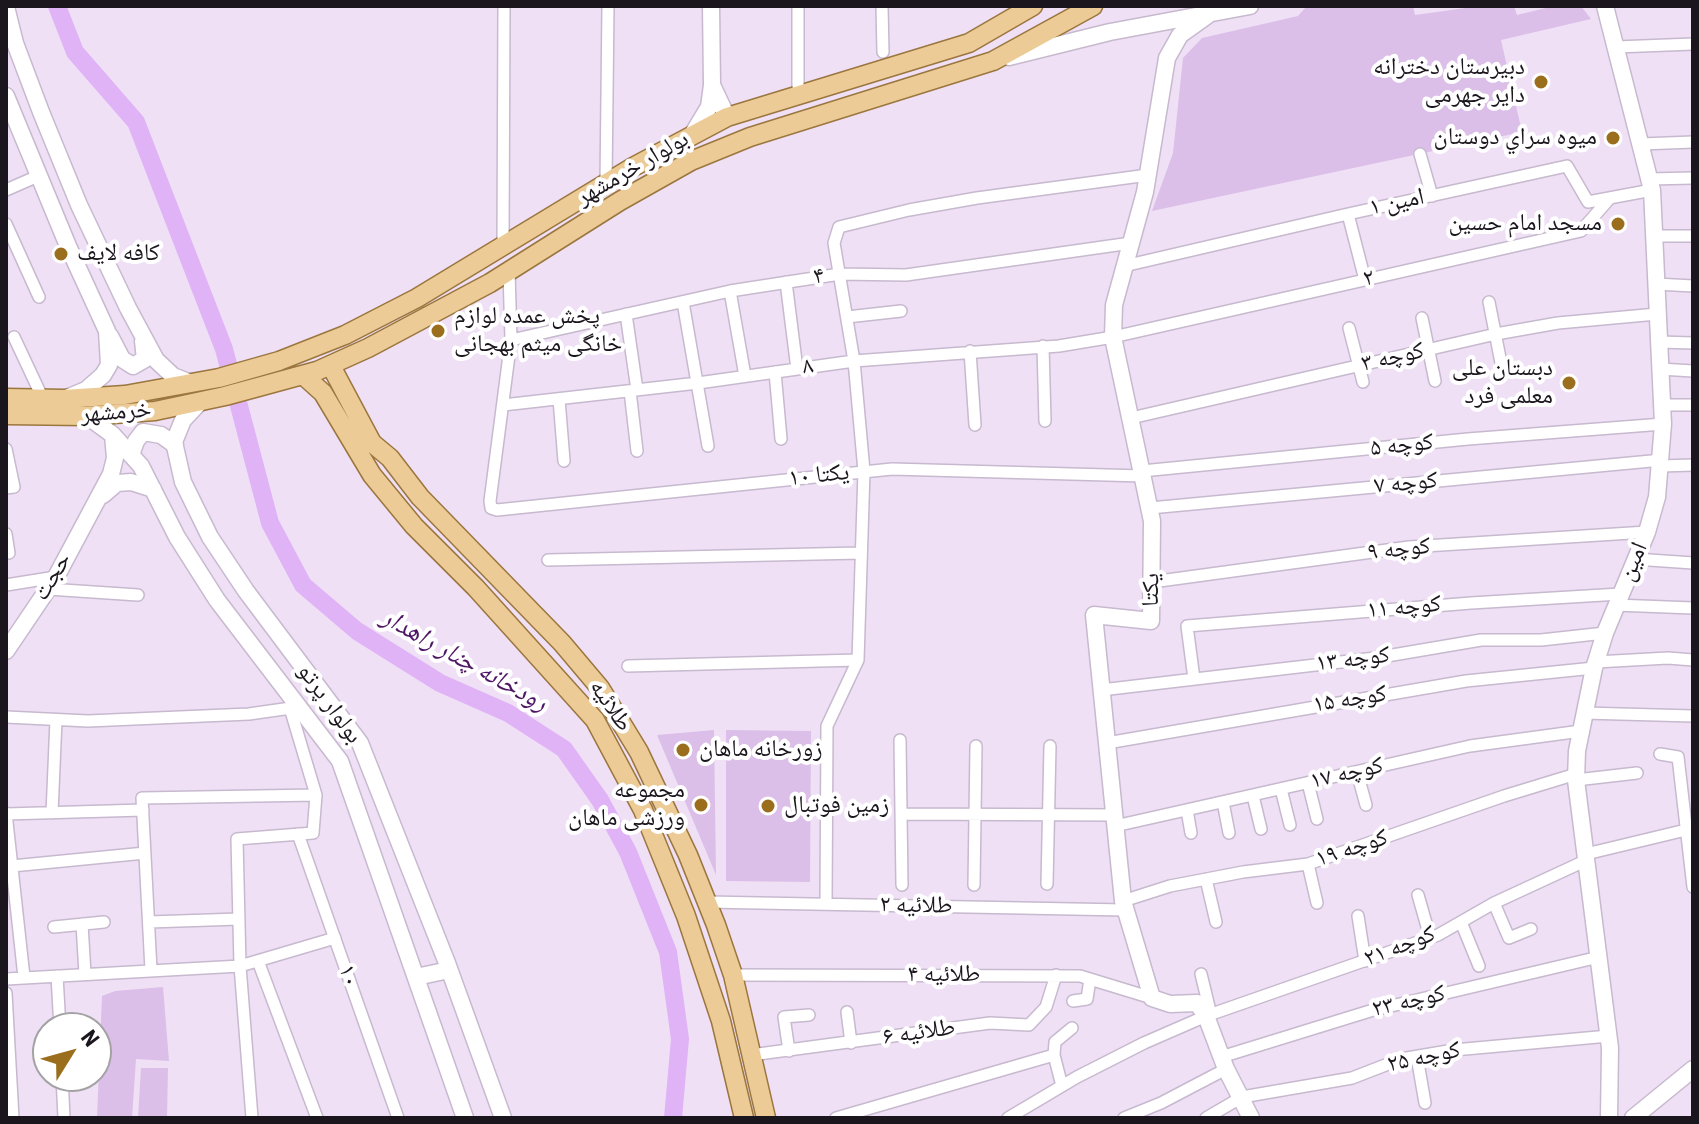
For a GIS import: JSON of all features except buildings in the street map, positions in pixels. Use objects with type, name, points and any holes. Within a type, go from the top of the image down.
[{"type":"main road","name":"بولوار خرمشهر","points":[[254,380],[417,298],[606,183],[727,117],[969,43],[1033,6]]},
{"type":"main road","points":[[254,380],[303,375],[331,366],[509,271],[620,201],[691,161],[750,137],[993,61],[1093,6]]},
{"type":"main road","name":"طلائیه","points":[[331,366],[372,443],[390,458],[420,497],[501,578],[600,688],[639,752],[688,855],[733,975],[766,1118]]},
{"type":"main road","name":"طلائیه","points":[[303,375],[323,393],[372,475],[414,526],[486,598],[595,720],[643,810],[686,916],[721,1021],[744,1118]]},
{"type":"main road","name":"خرمشهر","points":[[6,398],[64,399],[125,395],[219,378],[254,380]]},
{"type":"main road","name":"خرمشهر","points":[[6,415],[87,416],[155,411],[225,396],[254,380]]},
{"type":"street","points":[[503,245],[504,6]]},
{"type":"street","points":[[606,183],[608,6]]},
{"type":"street","points":[[692,135],[709,107],[712,85],[711,6]]},
{"type":"street","points":[[798,6],[798,86]]},
{"type":"street","points":[[882,6],[883,52]]},
{"type":"street","points":[[993,61],[1110,32],[1250,6]]},
{"type":"street","name":"امین","points":[[1605,6],[1650,185],[1663,424],[1657,497],[1647,532],[1595,665],[1584,713],[1576,777],[1609,1036],[1609,1118]]},
{"type":"street","points":[[6,7],[15,43],[79,205],[139,329],[156,360],[173,376],[191,383]]},
{"type":"street","name":"یکتا","points":[[1152,998],[1124,905],[1094,615],[1151,621],[1152,521],[1113,337],[1114,305],[1148,175],[1167,58],[1180,35],[1208,15]]},
{"type":"street","points":[[1616,47],[1693,44]]},
{"type":"street","points":[[712,85],[727,117]]},
{"type":"street","points":[[6,96],[107,331],[122,359],[133,366],[141,363],[146,355],[139,329]]},
{"type":"street","points":[[1641,144],[1693,142]]},
{"type":"street","points":[[1420,154],[1432,196]]},
{"type":"street","name":"امین ۱","points":[[1124,266],[1567,166],[1588,202],[1610,198]]},
{"type":"street","points":[[826,904],[827,726],[858,660],[864,471],[854,361],[834,243],[839,227],[977,198],[1148,175]]},
{"type":"street","points":[[6,190],[38,176]]},
{"type":"street","points":[[1610,198],[1650,185],[1693,178]]},
{"type":"street","name":"۲","points":[[1113,337],[1581,231],[1610,198]]},
{"type":"street","points":[[1348,214],[1365,280]]},
{"type":"street","points":[[6,224],[39,297]]},
{"type":"street","points":[[1654,236],[1693,236]]},
{"type":"street","name":"۴","points":[[511,340],[730,291],[786,282],[840,274],[906,275],[1131,243]]},
{"type":"street","points":[[503,405],[511,340],[509,271]]},
{"type":"street","points":[[786,282],[797,369]]},
{"type":"street","points":[[1656,284],[1693,286]]},
{"type":"street","points":[[730,291],[745,376]]},
{"type":"street","points":[[683,302],[708,446]]},
{"type":"street","points":[[1489,302],[1502,368]]},
{"type":"street","points":[[847,317],[901,311]]},
{"type":"street","points":[[626,314],[637,451]]},
{"type":"street","name":"کوچه ۳","points":[[1131,418],[1496,334],[1558,323],[1657,314]]},
{"type":"street","points":[[1422,318],[1435,381]]},
{"type":"street","points":[[1349,328],[1363,382]]},
{"type":"street","points":[[64,399],[86,390],[103,375],[109,365],[107,331]]},
{"type":"street","points":[[14,337],[43,399]]},
{"type":"street","name":"۸","points":[[503,405],[698,383],[854,361],[1043,346],[1113,337]]},
{"type":"street","points":[[1659,342],[1693,343]]},
{"type":"street","points":[[1043,346],[1045,421]]},
{"type":"street","points":[[970,351],[975,425]]},
{"type":"street","points":[[1660,369],[1693,371]]},
{"type":"street","points":[[775,372],[781,439]]},
{"type":"street","points":[[559,399],[564,461]]},
{"type":"street","points":[[131,455],[143,432],[161,435],[175,445],[183,420],[200,402]]},
{"type":"street","name":"۱۰ یکتا","points":[[503,405],[490,501],[491,508],[497,510],[892,469],[1142,474]]},
{"type":"street","points":[[1662,405],[1693,405]]},
{"type":"street","name":"بولوار پرتو","points":[[87,416],[113,435],[141,466],[177,537],[223,608],[294,707],[340,761],[465,1118]]},
{"type":"street","name":"کوچه ۵","points":[[1142,474],[1663,424]]},
{"type":"street","name":"حجت","points":[[6,651],[52,583],[111,474],[115,458],[113,435]]},
{"type":"street","name":"بولوار پرتو","points":[[175,445],[183,482],[210,537],[246,591],[360,743],[503,1118]]},
{"type":"street","points":[[6,449],[14,487],[6,488]]},
{"type":"street","name":"کوچه ۷","points":[[1150,508],[1661,463],[1693,465]]},
{"type":"street","points":[[95,501],[117,483],[131,482],[153,489]]},
{"type":"street","name":"کوچه ۹","points":[[1152,582],[1409,547],[1647,532]]},
{"type":"street","points":[[6,534],[9,553]]},
{"type":"street","points":[[548,560],[860,553]]},
{"type":"street","points":[[1635,559],[1693,563]]},
{"type":"street","points":[[6,585],[52,583],[138,595]]},
{"type":"street","points":[[223,608],[246,591]]},
{"type":"street","name":"کوچه ۱۱","points":[[1194,679],[1187,626],[1471,603],[1618,600],[1693,608]]},
{"type":"street","name":"کوچه ۱۳","points":[[1101,690],[1389,656],[1481,640],[1541,640],[1605,633]]},
{"type":"street","name":"کوچه ۱۵","points":[[1107,743],[1466,681],[1668,658],[1693,660]]},
{"type":"street","points":[[628,666],[858,660]]},
{"type":"street","points":[[6,717],[56,720],[249,714],[294,707],[316,795],[313,833],[237,839],[240,966],[252,1118]]},
{"type":"street","points":[[1584,713],[1693,716]]},
{"type":"street","points":[[52,813],[56,720]]},
{"type":"street","name":"کوچه ۱۷","points":[[901,814],[1048,815],[1114,821],[1187,810],[1470,746],[1581,731]]},
{"type":"street","points":[[900,740],[902,885]]},
{"type":"street","points":[[974,885],[976,746]]},
{"type":"street","points":[[1047,884],[1050,746]]},
{"type":"street","points":[[1660,754],[1678,757],[1690,829],[1693,887]]},
{"type":"street","points":[[1357,772],[1366,805]]},
{"type":"street","name":"کوچه ۱۹","points":[[1124,905],[1170,886],[1308,864],[1504,796],[1576,777],[1637,773]]},
{"type":"street","points":[[1308,783],[1317,819]]},
{"type":"street","points":[[1281,789],[1290,825]]},
{"type":"street","points":[[24,977],[12,922],[6,814],[316,795]]},
{"type":"street","points":[[1253,796],[1261,829]]},
{"type":"street","points":[[1223,802],[1229,833]]},
{"type":"street","points":[[142,804],[151,970]]},
{"type":"street","points":[[1187,810],[1191,833]]},
{"type":"street","name":"کوچه ۲۱","points":[[1008,1118],[1144,1043],[1209,1016],[1430,937],[1586,857],[1690,829]]},
{"type":"street","name":"۱۰","points":[[298,834],[398,1118]]},
{"type":"street","points":[[10,859],[145,853]]},
{"type":"street","points":[[1308,864],[1317,903]]},
{"type":"street","points":[[1206,879],[1216,922]]},
{"type":"street","points":[[1418,895],[1430,937]]},
{"type":"street","name":"طلائیه ۲","points":[[707,902],[1124,905]]},
{"type":"street","points":[[1494,903],[1509,938],[1531,929]]},
{"type":"street","points":[[1358,916],[1365,961]]},
{"type":"street","points":[[149,922],[239,919]]},
{"type":"street","points":[[54,927],[104,922]]},
{"type":"street","points":[[1461,922],[1479,966]]},
{"type":"street","points":[[82,924],[85,974]]},
{"type":"street","points":[[6,979],[240,966],[335,938]]},
{"type":"street","name":"کوچه ۲۳","points":[[1124,1118],[1161,1103],[1224,1063],[1370,1011],[1599,957]]},
{"type":"street","points":[[258,961],[317,1118]]},
{"type":"street","points":[[416,977],[449,970]]},
{"type":"street","points":[[1201,974],[1209,1016],[1224,1063],[1251,1118]]},
{"type":"street","name":"طلائیه ۴","points":[[733,975],[1080,976],[1152,998]]},
{"type":"street","name":"طلائیه ۶","points":[[751,1055],[990,1023],[1029,1025],[1046,1007],[1056,975]]},
{"type":"street","points":[[57,976],[59,1012]]},
{"type":"street","points":[[1073,1001],[1087,999],[1090,979]]},
{"type":"street","points":[[6,993],[13,1118]]},
{"type":"street","points":[[1152,998],[1170,1004],[1197,1003],[1209,1016]]},
{"type":"street","points":[[847,1012],[851,1043]]},
{"type":"street","points":[[789,1051],[784,1017],[809,1015]]},
{"type":"street","points":[[1062,1086],[1054,1055],[1055,1042],[1072,1028]]},
{"type":"street","name":"کوچه ۲۵","points":[[1242,1097],[1352,1078],[1401,1059],[1454,1050],[1609,1036]]},
{"type":"street","points":[[836,1118],[1054,1055]]},
{"type":"street","points":[[1417,1057],[1425,1103]]},
{"type":"street","points":[[1633,1118],[1693,1069]]},
{"type":"street","points":[[63,1092],[64,1118]]},
{"type":"street","points":[[1206,1118],[1242,1097]]},
{"type":"shaded area","points":[[1413,6],[1415,15],[1480,6],[1514,6],[1517,15],[1554,6],[1581,6],[1591,19],[1501,40],[1522,132],[1152,211],[1173,153],[1183,58],[1202,38],[1298,16],[1306,7]]},
{"type":"shaded area","name":"مجموعه ورزشی ماهان","points":[[714,730],[716,875],[657,735]]},
{"type":"shaded area","name":"زمین فوتبال","points":[[726,730],[811,731],[810,882],[726,881]]},
{"type":"shaded area","points":[[163,987],[169,1061],[136,1059],[132,1118],[97,1118],[98,1092],[112,1092],[112,1012],[101,1012],[102,996],[115,991]]},
{"type":"shaded area","points":[[141,1068],[168,1068],[167,1118],[138,1118]]},
{"type":"waterway","name":"رودخانه چنار راهدار","points":[[57,6],[75,52],[136,122],[224,349],[270,523],[303,585],[357,631],[440,683],[508,713],[564,749],[600,800],[628,852],[668,952],[680,1039],[673,1118]]},
{"type":"place","name":"دبیرستان دخترانه دایر جهرمی","points":[[1541,82]]},
{"type":"place","name":"ميوه سراي دوستان","points":[[1613,138]]},
{"type":"place","name":"مسجد امام حسین","points":[[1618,224]]},
{"type":"place","name":"کافه لایف","points":[[61,254]]},
{"type":"place","name":"پخش عمده لوازم خانگی میثم بهجانی","points":[[438,331]]},
{"type":"place","name":"دبستان علی معلمی فرد","points":[[1569,383]]},
{"type":"place","name":"زورخانه ماهان","points":[[683,750]]},
{"type":"place","name":"مجموعه ورزشی ماهان","points":[[701,805]]},
{"type":"place","name":"زمین فوتبال","points":[[768,806]]}]
